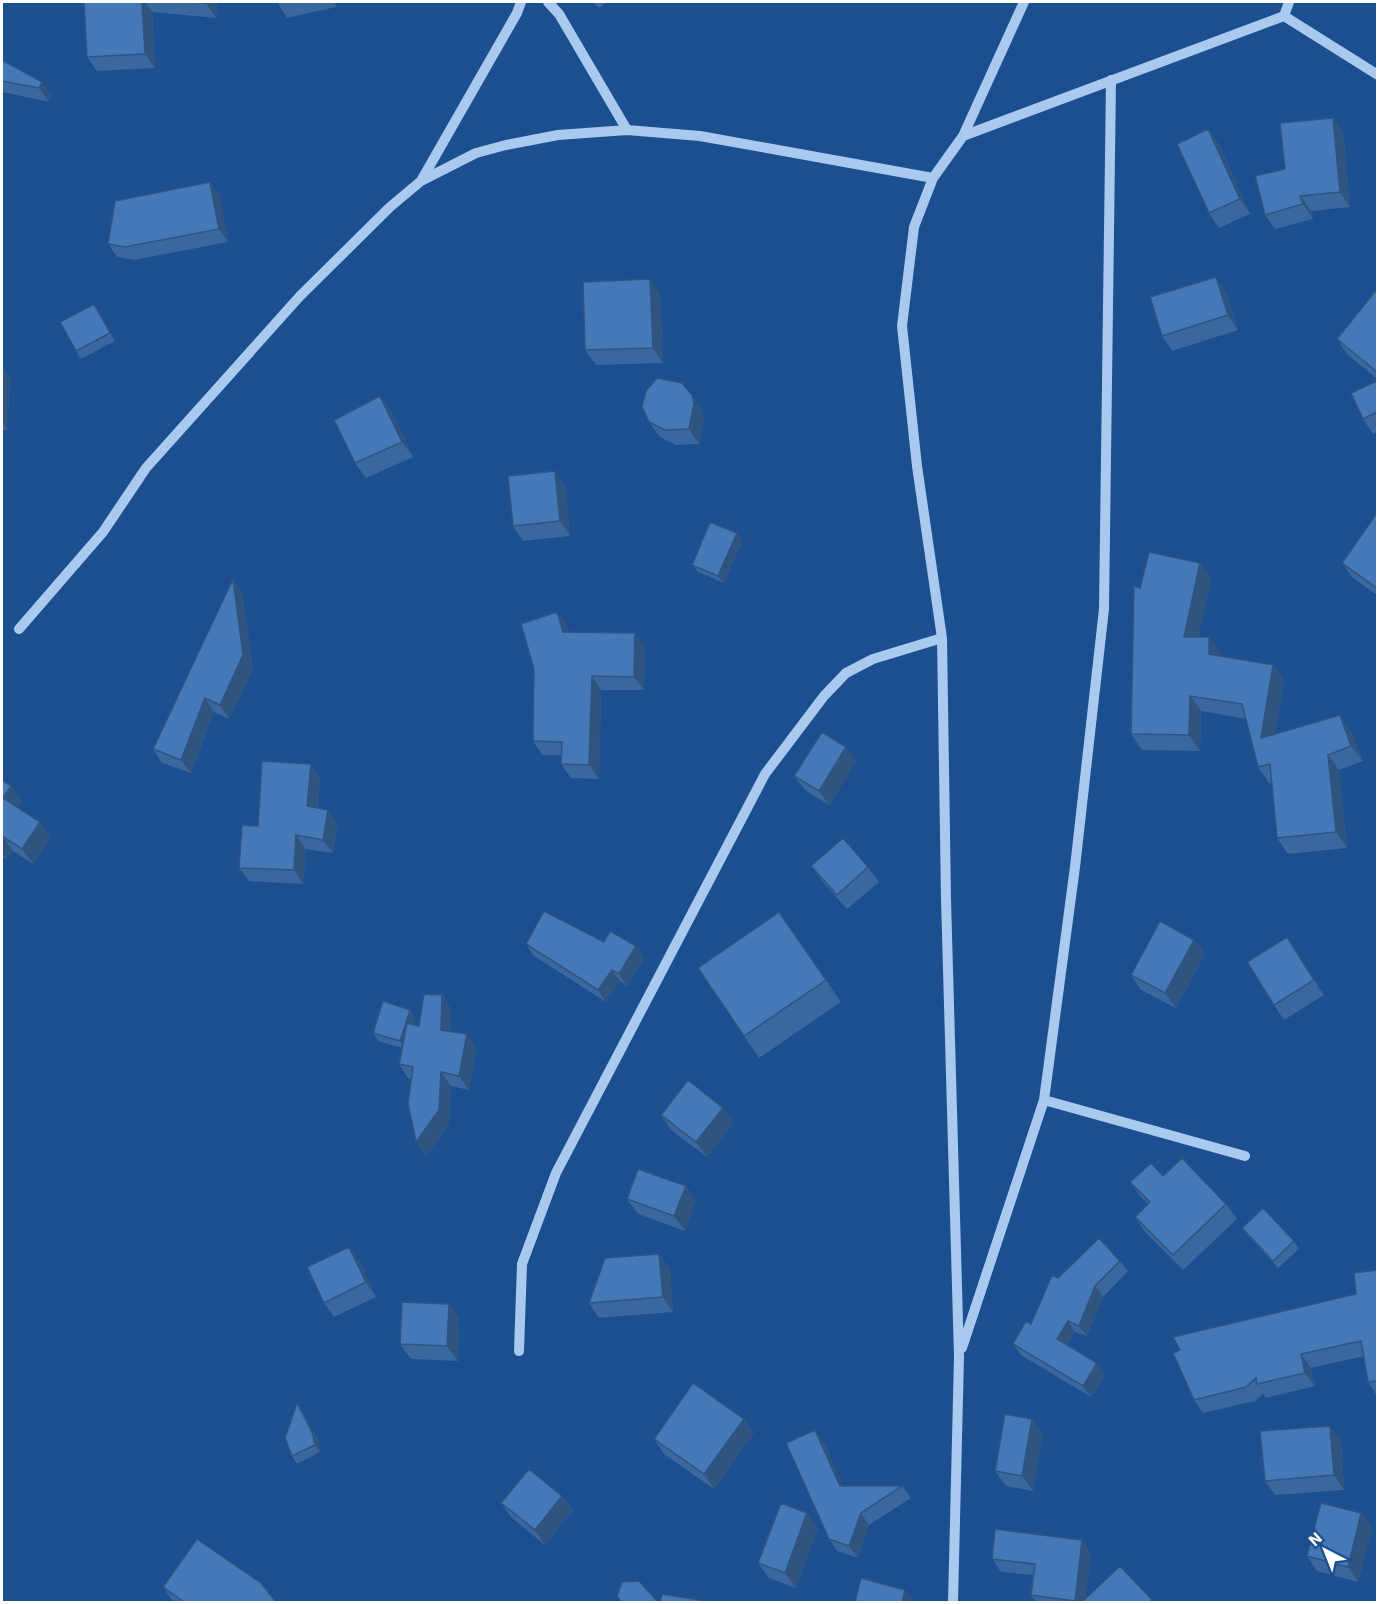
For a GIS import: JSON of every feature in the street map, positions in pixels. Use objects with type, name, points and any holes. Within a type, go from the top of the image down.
[{"type":"street","points":[[421,181],[517,13],[521,2]]},
{"type":"street","points":[[548,2],[559,14],[627,130]]},
{"type":"street","points":[[953,1602],[959,1357],[946,899],[942,638],[917,466],[902,327],[914,227],[933,178],[963,136],[1024,2]]},
{"type":"street","points":[[1284,16],[1289,2]]},
{"type":"street","points":[[963,136],[1284,16]]},
{"type":"street","points":[[1284,16],[1377,75]]},
{"type":"street","points":[[959,1357],[1044,1100],[1075,867],[1104,609],[1111,80]]},
{"type":"street","points":[[19,629],[104,532],[146,468],[285,313],[390,207],[421,181],[476,153],[558,135],[627,130],[700,136],[933,178]]},
{"type":"street","points":[[519,1352],[522,1264],[556,1173],[765,774],[824,696],[846,674],[873,659],[942,638]]},
{"type":"street","points":[[1044,1100],[1245,1156]]},
{"type":"building","points":[[84,2],[142,2],[145,54],[87,57]]},
{"type":"building","points":[[2,60],[42,82],[39,88],[2,81]]},
{"type":"building","points":[[1333,118],[1340,192],[1300,196],[1303,204],[1265,215],[1255,176],[1285,169],[1280,123]]},
{"type":"building","points":[[1208,129],[1240,199],[1209,213],[1177,144]]},
{"type":"building","points":[[210,182],[219,229],[125,247],[108,244],[115,201]]},
{"type":"building","points":[[1216,277],[1228,315],[1162,336],[1150,297]]},
{"type":"building","points":[[650,279],[653,348],[585,350],[583,282]]},
{"type":"building","points":[[1377,289],[1377,372],[1337,339]]},
{"type":"building","points":[[94,304],[110,333],[76,351],[60,322]]},
{"type":"building","points":[[657,378],[682,383],[692,395],[694,403],[689,429],[665,430],[649,422],[642,407],[646,391]]},
{"type":"building","points":[[1377,381],[1377,412],[1363,419],[1351,393]]},
{"type":"building","points":[[380,396],[402,442],[355,463],[334,420]]},
{"type":"building","points":[[555,471],[560,521],[513,526],[508,476]]},
{"type":"building","points":[[1377,513],[1377,588],[1342,563]]},
{"type":"building","points":[[710,522],[737,533],[718,576],[692,565]]},
{"type":"building","points":[[1149,552],[1200,563],[1184,637],[1209,637],[1209,654],[1273,665],[1261,738],[1340,715],[1351,746],[1328,755],[1336,832],[1277,838],[1270,764],[1258,767],[1242,704],[1190,696],[1189,735],[1131,734],[1134,586],[1140,588]]},
{"type":"building","points":[[233,579],[243,655],[220,705],[205,698],[181,760],[153,749]]},
{"type":"building","points":[[557,612],[563,632],[635,633],[634,677],[592,676],[589,765],[561,764],[562,742],[533,741],[534,669],[521,624]]},
{"type":"building","points":[[822,732],[846,747],[819,791],[794,776]]},
{"type":"building","points":[[262,761],[311,764],[307,806],[328,810],[323,840],[296,835],[294,870],[239,868],[242,825],[258,826]]},
{"type":"building","points":[[2,780],[11,786],[3,798],[40,822],[22,849],[2,836]]},
{"type":"building","points":[[843,838],[868,867],[837,895],[811,866]]},
{"type":"building","points":[[544,911],[604,942],[610,931],[636,946],[619,974],[612,970],[598,990],[526,944]]},
{"type":"building","points":[[779,912],[826,980],[744,1036],[698,968]]},
{"type":"building","points":[[1160,921],[1194,940],[1165,993],[1131,975]]},
{"type":"building","points":[[1287,937],[1314,980],[1274,1005],[1247,962]]},
{"type":"building","points":[[424,994],[442,995],[441,1030],[467,1034],[459,1076],[441,1072],[439,1110],[416,1142],[408,1103],[413,1067],[399,1064],[407,1023],[419,1026]]},
{"type":"building","points":[[383,1001],[410,1010],[400,1041],[373,1033]]},
{"type":"building","points":[[688,1080],[723,1108],[696,1142],[661,1115]]},
{"type":"building","points":[[1182,1158],[1226,1204],[1173,1255],[1135,1217],[1150,1202],[1130,1182],[1151,1163],[1163,1176]]},
{"type":"building","points":[[638,1169],[686,1186],[674,1216],[627,1199]]},
{"type":"building","points":[[1263,1208],[1294,1241],[1273,1261],[1242,1228]]},
{"type":"building","points":[[1099,1238],[1120,1261],[1095,1286],[1079,1326],[1068,1321],[1057,1339],[1097,1363],[1083,1386],[1013,1344],[1026,1321],[1031,1324],[1052,1275],[1058,1278]]},
{"type":"building","points":[[349,1247],[366,1282],[324,1303],[307,1267]]},
{"type":"building","points":[[659,1254],[663,1297],[589,1303],[605,1258]]},
{"type":"building","points":[[1377,1270],[1377,1381],[1368,1382],[1361,1341],[1301,1354],[1305,1373],[1257,1384],[1256,1378],[1246,1387],[1194,1400],[1173,1353],[1180,1350],[1173,1337],[1356,1294],[1354,1273]]},
{"type":"building","points":[[402,1302],[449,1304],[447,1346],[400,1344]]},
{"type":"building","points":[[693,1383],[744,1419],[704,1474],[654,1439]]},
{"type":"building","points":[[297,1403],[312,1432],[315,1445],[292,1456],[285,1438]]},
{"type":"building","points":[[1005,1414],[1032,1419],[1022,1476],[995,1471]]},
{"type":"building","points":[[1330,1426],[1334,1475],[1265,1481],[1260,1431]]},
{"type":"building","points":[[815,1430],[840,1486],[902,1486],[861,1513],[849,1546],[829,1539],[786,1443]]},
{"type":"building","points":[[529,1469],[562,1496],[535,1530],[501,1503]]},
{"type":"building","points":[[781,1503],[807,1513],[785,1573],[758,1563]]},
{"type":"building","points":[[1321,1503],[1361,1513],[1348,1567],[1307,1556]]},
{"type":"building","points":[[995,1529],[1082,1540],[1075,1601],[1031,1595],[1035,1564],[992,1559]]},
{"type":"building","points":[[197,1539],[261,1583],[276,1602],[184,1602],[163,1587]]},
{"type":"building","points":[[1120,1566],[1152,1600],[1149,1602],[1082,1602]]},
{"type":"building","points":[[861,1578],[905,1590],[902,1602],[855,1602]]},
{"type":"building","points":[[639,1581],[658,1602],[621,1602],[617,1596],[622,1582]]},
{"type":"building","points":[[662,1594],[711,1602],[660,1602]]}]
